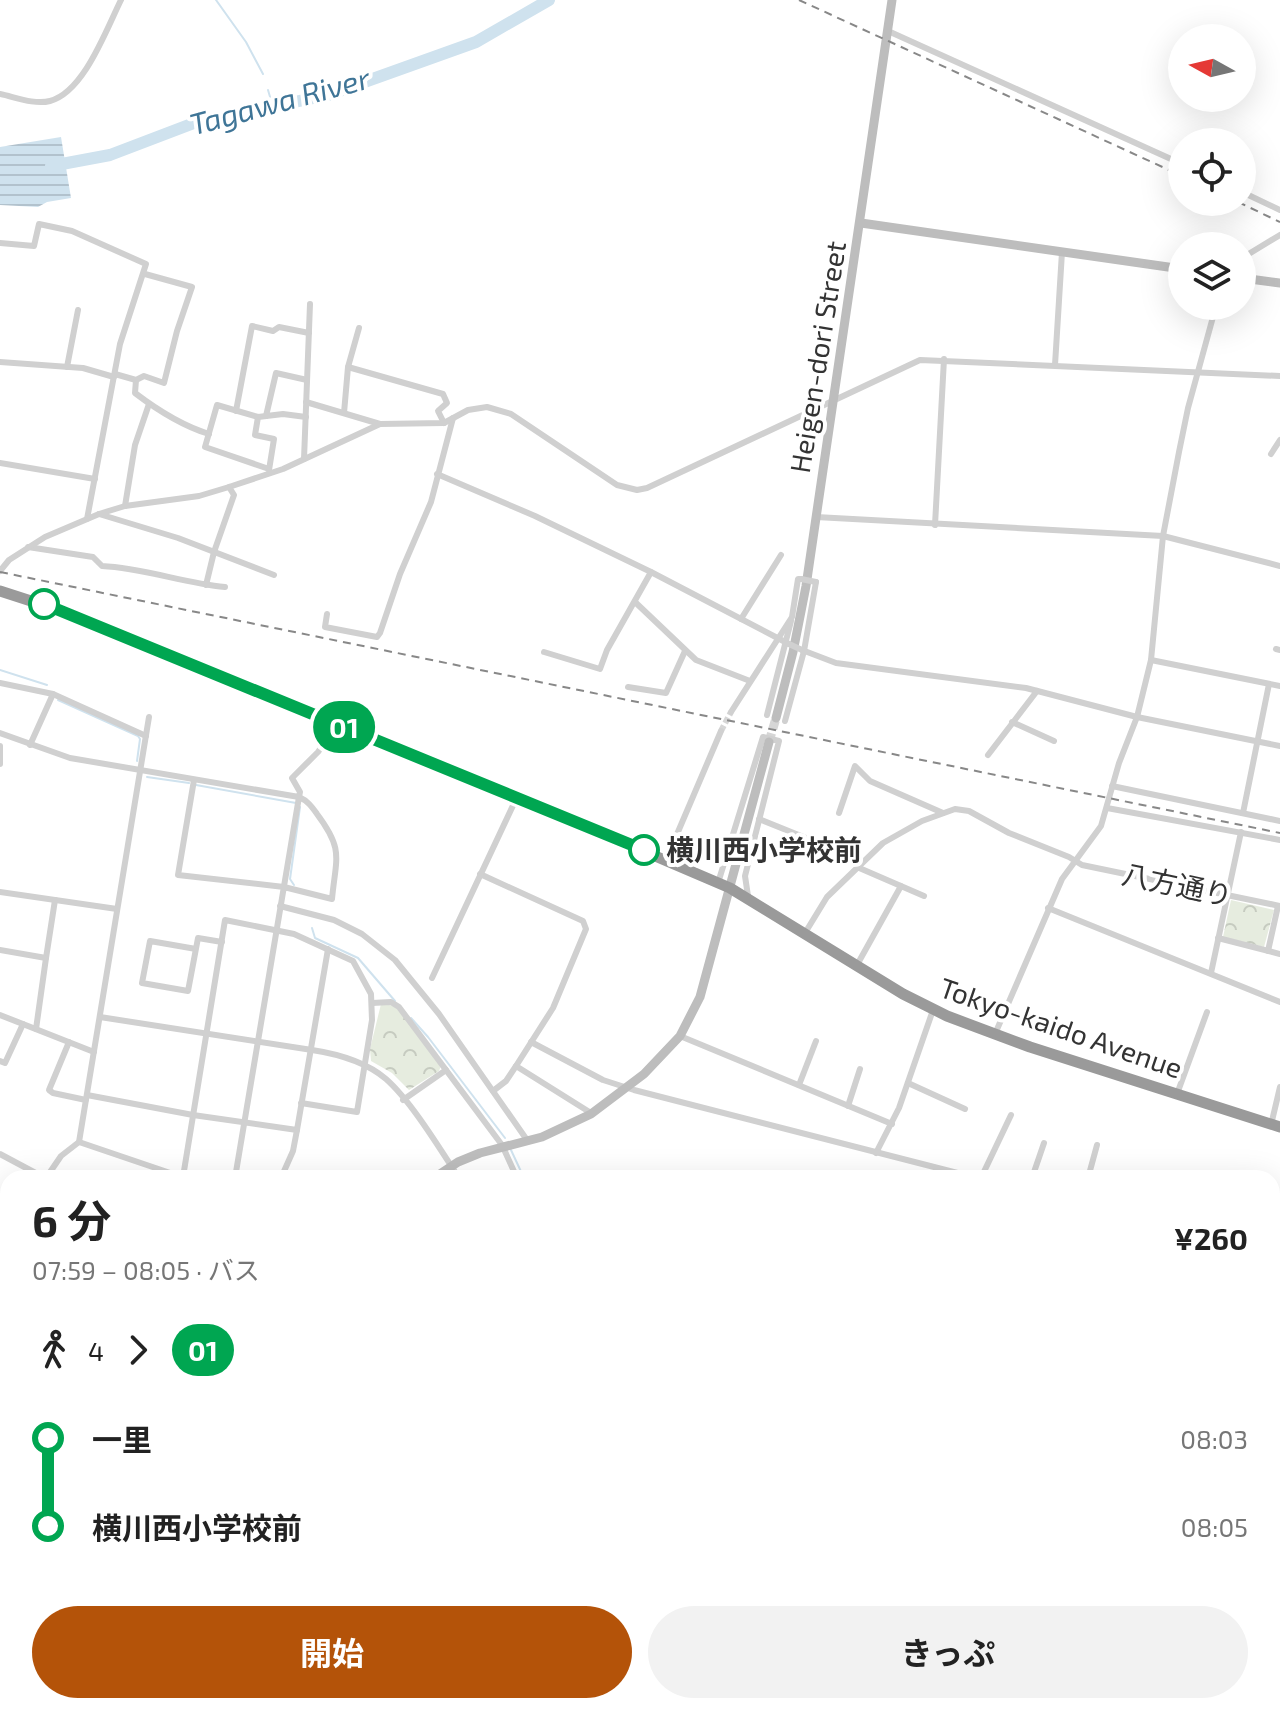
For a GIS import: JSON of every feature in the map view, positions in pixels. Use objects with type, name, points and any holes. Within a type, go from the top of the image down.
[{"type":"highway","name":"Tokyo-kaido Avenue","points":[[0,591],[65,612],[730,888],[933,1010],[995,1034],[1276,1126]]},
{"type":"street","points":[[0,94],[48,102],[67,93],[83,74],[121,0]]},
{"type":"street","name":"Heigen-dori Street","points":[[776,718],[793,652],[816,517],[892,0]]},
{"type":"street","points":[[888,31],[1168,158]]},
{"type":"street","points":[[1256,199],[1280,210]]},
{"type":"street","points":[[861,223],[1168,267]]},
{"type":"street","points":[[0,243],[34,246],[39,224],[67,230],[146,264],[120,344],[87,519]]},
{"type":"street","points":[[1256,250],[1280,235]]},
{"type":"street","points":[[1055,365],[1062,252]]},
{"type":"street","points":[[0,362],[83,368],[136,380],[144,376],[164,383],[192,287],[145,274]]},
{"type":"street","points":[[1256,280],[1280,283]]},
{"type":"street","points":[[304,459],[310,304]]},
{"type":"street","points":[[67,367],[78,310]]},
{"type":"street","points":[[995,1034],[1062,879],[1101,826],[1137,717],[1151,660],[1163,536],[1188,408],[1212,320]]},
{"type":"street","points":[[236,411],[252,326],[273,331],[279,327],[309,333]]},
{"type":"street","points":[[344,413],[348,367],[359,328]]},
{"type":"street","points":[[935,525],[944,359]]},
{"type":"street","points":[[306,402],[380,424],[444,423],[468,410],[487,407],[511,414],[617,485],[637,490],[920,360],[1280,376]]},
{"type":"street","points":[[348,367],[443,394],[447,403],[438,411],[444,423]]},
{"type":"street","points":[[269,471],[274,439],[255,435],[276,373],[307,380]]},
{"type":"street","points":[[136,380],[135,393],[149,404],[193,429],[209,434]]},
{"type":"street","points":[[125,506],[135,445],[149,404]]},
{"type":"street","points":[[269,471],[205,447],[217,405],[262,416],[283,414],[306,417]]},
{"type":"street","points":[[327,614],[325,627],[377,637],[380,633],[400,574],[431,502],[453,418]]},
{"type":"street","points":[[0,571],[9,560],[28,547],[99,514],[125,506],[199,496],[229,487],[304,459],[380,424]]},
{"type":"street","points":[[1271,454],[1280,440]]},
{"type":"street","points":[[0,463],[95,479]]},
{"type":"street","points":[[437,474],[535,516],[788,644],[836,663],[1037,691],[1137,717],[1280,746]]},
{"type":"street","points":[[206,585],[234,495],[229,487]]},
{"type":"street","points":[[99,514],[274,575]]},
{"type":"street","points":[[816,517],[1163,536],[1280,566]]},
{"type":"street","points":[[28,547],[93,557],[102,566],[126,567],[225,587]]},
{"type":"street","points":[[741,619],[781,555]]},
{"type":"street","points":[[0,558],[9,560]]},
{"type":"street","points":[[544,652],[600,669],[651,572]]},
{"type":"street","points":[[798,579],[816,582],[803,651],[776,718],[798,579]]},
{"type":"street","points":[[635,602],[696,660],[750,681]]},
{"type":"street","points":[[731,712],[792,617]]},
{"type":"street","points":[[628,687],[666,693],[685,651]]},
{"type":"street","points":[[1151,660],[1280,686]]},
{"type":"street","points":[[0,683],[53,694],[146,736]]},
{"type":"street","points":[[1243,813],[1269,684]]},
{"type":"street","points":[[988,755],[1037,691]]},
{"type":"street","points":[[30,745],[53,694]]},
{"type":"street","points":[[51,1170],[61,1156],[79,1142],[149,717]]},
{"type":"street","points":[[1012,722],[1054,741]]},
{"type":"street","points":[[236,1170],[300,792],[292,778],[318,752],[338,724]]},
{"type":"street","points":[[666,860],[721,731]]},
{"type":"street","points":[[0,733],[70,758],[299,797],[309,803],[333,835],[337,849],[332,899],[284,887],[178,875],[194,780]]},
{"type":"street","points":[[718,883],[763,737],[779,741],[745,876],[748,898]]},
{"type":"street","points":[[446,1170],[502,1145],[567,1127],[591,1114],[667,1052],[680,1036],[700,997],[769,742]]},
{"type":"street","points":[[0,746],[0,764]]},
{"type":"street","points":[[839,813],[855,766],[870,781],[943,813]]},
{"type":"street","points":[[1112,786],[1280,821]]},
{"type":"street","points":[[432,978],[517,797]]},
{"type":"street","points":[[1107,808],[1280,840]]},
{"type":"street","name":"八方通り","points":[[943,813],[955,809],[969,811],[1009,833],[1074,861],[1279,906]]},
{"type":"street","points":[[805,933],[827,897],[883,843],[943,813]]},
{"type":"street","points":[[759,819],[816,842]]},
{"type":"street","points":[[1211,973],[1241,832]]},
{"type":"street","points":[[857,867],[924,896]]},
{"type":"street","points":[[480,874],[583,921],[586,929],[553,1008],[506,1081],[493,1091]]},
{"type":"street","points":[[857,965],[901,886]]},
{"type":"street","points":[[0,892],[117,909]]},
{"type":"street","points":[[36,1029],[55,900]]},
{"type":"street","points":[[280,906],[348,927],[395,960],[439,1014],[527,1140]]},
{"type":"street","points":[[1268,951],[1279,906]]},
{"type":"street","points":[[1048,908],[1280,1002]]},
{"type":"street","points":[[185,1170],[225,920],[277,929],[353,961],[371,994],[372,1020],[357,1112],[301,1103]]},
{"type":"street","points":[[196,949],[150,941],[142,983],[188,991],[196,949],[198,938],[222,942]]},
{"type":"street","points":[[1218,938],[1280,954]]},
{"type":"street","points":[[285,1170],[293,1151],[328,949]]},
{"type":"street","points":[[0,950],[46,958]]},
{"type":"street","points":[[372,1003],[391,1002],[399,1007],[502,1145],[513,1170]]},
{"type":"street","points":[[876,1153],[892,1124],[933,1010]]},
{"type":"street","points":[[1177,1094],[1207,1012]]},
{"type":"street","points":[[0,1015],[94,1052]]},
{"type":"street","points":[[100,1017],[312,1050],[339,1055],[363,1065],[386,1079],[454,1170]]},
{"type":"street","points":[[0,1061],[5,1063],[23,1024]]},
{"type":"street","points":[[680,1036],[892,1124]]},
{"type":"street","points":[[799,1085],[816,1041]]},
{"type":"street","points":[[69,1042],[49,1090],[53,1093],[297,1130]]},
{"type":"street","points":[[531,1042],[603,1080],[625,1087],[946,1170]]},
{"type":"street","points":[[516,1066],[591,1114]]},
{"type":"street","points":[[848,1106],[860,1069]]},
{"type":"street","points":[[403,1100],[446,1070]]},
{"type":"street","points":[[908,1083],[965,1109]]},
{"type":"street","points":[[1276,1126],[1280,1087]]},
{"type":"street","points":[[983,1170],[1011,1115]]},
{"type":"street","points":[[79,1142],[161,1170]]},
{"type":"street","points":[[1035,1170],[1044,1143]]},
{"type":"street","points":[[1090,1170],[1097,1145]]},
{"type":"street","points":[[0,1154],[31,1170]]},
{"type":"green space","points":[[1231,900],[1274,910],[1264,947],[1223,937]]},
{"type":"green space","points":[[381,1004],[396,1006],[441,1066],[439,1071],[409,1090],[392,1073],[371,1061],[370,1049]]},
{"type":"water","points":[[61,137],[71,198],[47,202],[38,207],[0,205],[0,147]]},
{"type":"waterway","points":[[216,0],[246,42],[263,74]]},
{"type":"waterway","name":"Tagawa River","points":[[51,166],[110,155],[194,123],[328,95],[476,42],[549,0]]},
{"type":"waterway","points":[[268,90],[273,107]]},
{"type":"waterway","points":[[0,670],[47,685]]},
{"type":"waterway","points":[[58,700],[138,736],[137,761]]},
{"type":"waterway","points":[[147,777],[189,783]]},
{"type":"waterway","points":[[196,785],[296,803]]},
{"type":"waterway","points":[[294,885],[290,879],[300,807]]},
{"type":"waterway","points":[[312,928],[315,938],[358,958],[395,1001]]},
{"type":"waterway","points":[[411,1018],[505,1138]]},
{"type":"waterway","points":[[511,1150],[520,1170]]},
{"type":"tunnel","points":[[721,731],[731,712]]},
{"type":"tunnel","points":[[769,742],[776,718]]},
{"type":"railway","points":[[799,0],[1168,170]]},
{"type":"railway","points":[[1256,211],[1280,222]]},
{"type":"railway","points":[[0,572],[1280,833]]},
{"type":"bus line","name":"01","points":[[44,604],[644,850]]},
{"type":"place","name":"横川西小学校前","points":[[644,850]]}]
